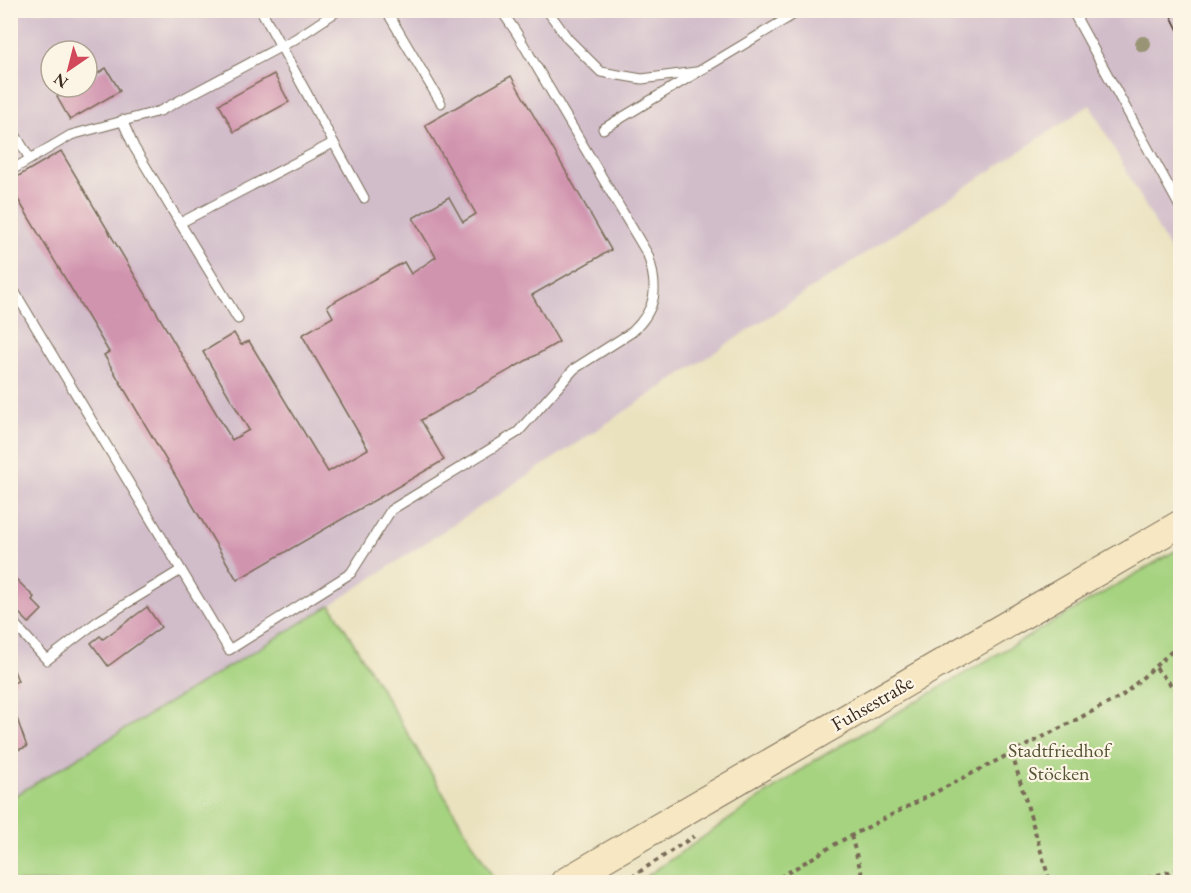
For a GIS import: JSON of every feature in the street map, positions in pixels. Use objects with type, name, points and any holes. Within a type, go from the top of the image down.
[{"type":"street","name":"Fuhsestraße","points":[[564,882],[1180,524]]},
{"type":"lane","points":[[261,10],[364,198]]},
{"type":"lane","points":[[10,171],[71,135],[160,111],[295,39],[339,10]]},
{"type":"lane","points":[[386,10],[441,103]]},
{"type":"lane","points":[[10,284],[229,651],[351,573],[391,510],[518,432],[574,369],[632,332],[652,305],[656,280],[648,255],[501,10]]},
{"type":"lane","points":[[547,10],[568,39],[601,72],[642,79],[702,71]]},
{"type":"lane","points":[[603,129],[801,10]]},
{"type":"lane","points":[[1072,10],[1180,207]]},
{"type":"lane","points":[[122,120],[134,147],[238,319]]},
{"type":"lane","points":[[10,126],[30,159]]},
{"type":"lane","points":[[180,223],[333,143]]},
{"type":"lane","points":[[10,619],[47,660],[98,621],[181,570]]},
{"type":"path","points":[[772,882],[851,836],[1122,696],[1156,668],[1180,644]]},
{"type":"path","points":[[1156,668],[1180,694]]},
{"type":"path","points":[[1012,754],[1050,882]]},
{"type":"path","points":[[851,836],[864,882]]},
{"type":"path","points":[[1131,882],[1180,869]]},
{"type":"shaded area","points":[[11,11],[1180,11],[1180,269],[1090,105],[331,605],[11,798]]},
{"type":"green space","name":"Stadtfriedhof Stöcken","points":[[1180,548],[1180,882],[638,882],[814,761]]},
{"type":"green space","points":[[331,605],[496,882],[11,882],[11,798]]},
{"type":"building","points":[[106,68],[120,91],[70,120],[58,99],[99,99],[99,72]]},
{"type":"building","points":[[274,74],[289,102],[234,132],[219,104]]},
{"type":"building","points":[[511,76],[611,250],[532,295],[559,342],[421,420],[444,460],[237,580],[104,355],[109,352],[10,186],[10,181],[61,151],[232,440],[249,430],[203,352],[234,333],[241,345],[249,341],[328,472],[368,449],[302,335],[333,317],[327,306],[404,262],[411,274],[436,257],[413,218],[449,197],[463,222],[476,214],[425,125]]},
{"type":"building","points":[[10,573],[34,597],[32,600],[42,610],[29,623],[10,604]]},
{"type":"building","points":[[147,607],[161,627],[108,666],[91,643],[100,636],[103,639]]},
{"type":"building","points":[[10,660],[18,681],[10,684]]},
{"type":"building","points":[[14,710],[27,747],[10,752],[10,711]]},
{"type":"tram line","points":[[1168,10],[1180,34]]}]
